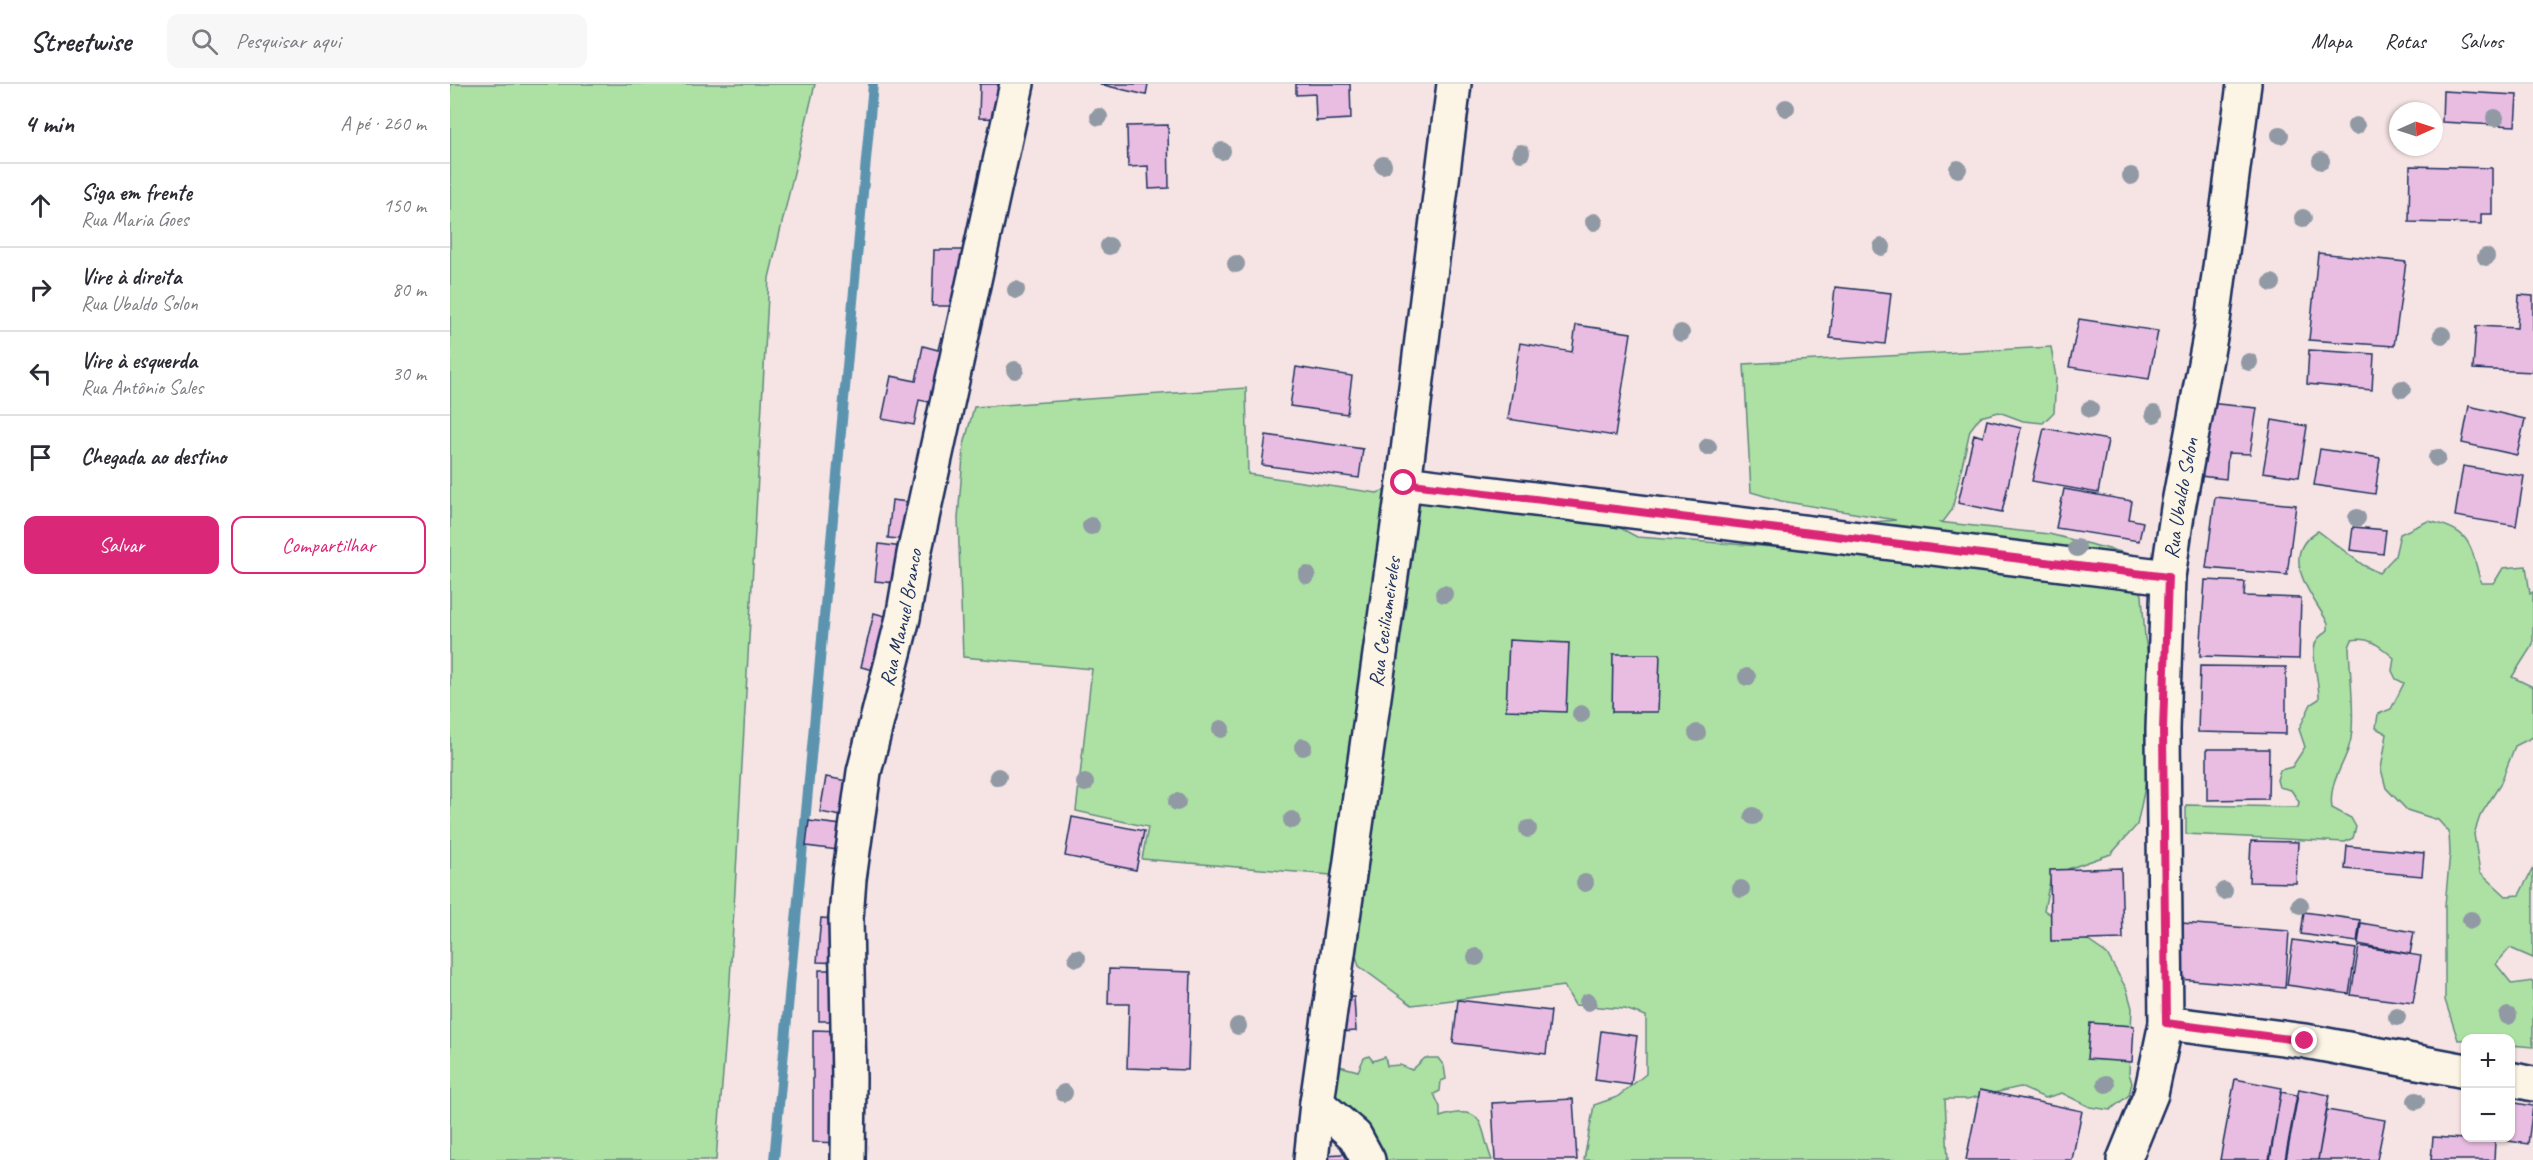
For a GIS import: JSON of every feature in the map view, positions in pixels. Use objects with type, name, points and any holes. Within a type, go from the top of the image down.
[{"type":"street","name":"Rua Manuel Branco","points":[[848,1160],[846,918],[864,772],[903,618],[914,554],[1017,84]]},
{"type":"street","name":"Rua Ceciliameireles","points":[[1311,1160],[1317,1103],[1404,483],[1454,84]]},
{"type":"street","name":"Rua Ubaldo Solon","points":[[2124,1160],[2151,1094],[2166,1023],[2163,730],[2168,577],[2178,508],[2213,321],[2244,84]]},
{"type":"street","points":[[1404,483],[2168,577]]},
{"type":"street","points":[[2166,1023],[2305,1041],[2461,1070]]},
{"type":"street","points":[[2515,1080],[2533,1084]]},
{"type":"street","points":[[1317,1103],[1355,1136],[1368,1160]]},
{"type":"green space","points":[[450,84],[815,84],[769,278],[729,998],[716,1160],[450,1160]]},
{"type":"green space","points":[[2051,347],[2056,378],[2054,412],[2043,423],[2023,421],[1999,412],[1980,417],[1970,430],[1952,510],[1943,522],[1938,522],[2049,534],[2125,553],[2142,595],[2145,638],[2155,695],[2155,740],[2137,825],[2111,854],[2068,869],[2050,881],[2044,910],[2107,954],[2127,990],[2132,1008],[2129,1073],[2132,1083],[2129,1095],[2110,1110],[2090,1107],[2062,1093],[2045,1098],[2020,1087],[1967,1099],[1945,1099],[1948,1160],[1584,1160],[1594,1105],[1617,1097],[1646,1074],[1646,1016],[1625,1009],[1575,1005],[1564,986],[1412,1005],[1359,966],[1331,875],[1142,859],[1148,827],[1076,811],[1092,669],[963,657],[958,518],[964,445],[974,407],[1246,388],[1248,474],[1377,493],[1437,471],[1533,481],[1637,537],[1774,547],[1861,523],[1896,520],[1781,501],[1751,492],[1744,364]]},
{"type":"green space","points":[[2428,521],[2453,529],[2467,541],[2481,583],[2494,583],[2503,568],[2526,566],[2530,594],[2533,592],[2533,644],[2512,677],[2533,687],[2533,737],[2515,746],[2500,785],[2480,816],[2474,834],[2480,872],[2506,896],[2519,895],[2533,868],[2533,958],[2510,948],[2496,964],[2512,984],[2533,981],[2533,1047],[2515,1045],[2515,1034],[2461,1034],[2461,1040],[2458,1040],[2445,1000],[2445,905],[2450,853],[2449,832],[2438,820],[2407,810],[2386,788],[2381,769],[2387,734],[2376,728],[2378,714],[2391,709],[2404,683],[2396,679],[2392,671],[2394,658],[2375,643],[2358,639],[2352,640],[2349,647],[2352,699],[2351,740],[2331,798],[2332,808],[2351,818],[2356,827],[2353,838],[2345,842],[2186,834],[2186,805],[2298,807],[2299,802],[2291,790],[2279,787],[2277,780],[2280,770],[2292,767],[2305,747],[2299,729],[2311,704],[2319,699],[2314,660],[2315,645],[2328,630],[2328,623],[2302,575],[2299,563],[2300,551],[2306,540],[2318,531],[2363,565],[2379,573],[2395,556],[2400,534]]},
{"type":"green space","points":[[1369,1056],[1373,1061],[1385,1057],[1387,1066],[1400,1065],[1412,1070],[1425,1058],[1438,1058],[1444,1066],[1446,1079],[1441,1081],[1440,1091],[1434,1094],[1440,1107],[1440,1117],[1455,1113],[1467,1113],[1474,1116],[1479,1121],[1492,1160],[1368,1160],[1317,1103],[1332,1064],[1358,1071],[1364,1058]]},
{"type":"building","points":[[980,84],[1009,84],[1008,119],[979,118]]},
{"type":"building","points":[[1099,84],[1148,84],[1146,95]]},
{"type":"building","points":[[1296,84],[1350,84],[1351,119],[1316,121],[1315,94],[1296,95]]},
{"type":"building","points":[[2443,91],[2517,95],[2515,126],[2443,122]]},
{"type":"building","points":[[1168,125],[1169,188],[1149,189],[1148,166],[1128,167],[1127,126]]},
{"type":"building","points":[[2410,166],[2492,168],[2492,214],[2481,214],[2481,224],[2409,222]]},
{"type":"building","points":[[934,250],[969,250],[966,306],[932,306]]},
{"type":"building","points":[[2318,253],[2406,262],[2394,346],[2309,340]]},
{"type":"building","points":[[1835,287],[1891,293],[1885,344],[1830,338]]},
{"type":"building","points":[[2519,295],[2533,296],[2533,372],[2473,369],[2476,326],[2517,328]]},
{"type":"building","points":[[2079,319],[2158,331],[2149,379],[2069,367]]},
{"type":"building","points":[[1576,325],[1631,333],[1615,436],[1508,419],[1520,343],[1572,352]]},
{"type":"building","points":[[941,337],[959,340],[946,405],[919,400],[914,425],[882,419],[891,376],[916,381],[923,346],[938,350]]},
{"type":"building","points":[[2309,350],[2374,354],[2372,390],[2307,384]]},
{"type":"building","points":[[1296,367],[1352,376],[1347,414],[1290,406]]},
{"type":"building","points":[[2208,403],[2257,408],[2250,454],[2228,453],[2226,479],[2200,476]]},
{"type":"building","points":[[2469,406],[2525,419],[2517,455],[2462,443]]},
{"type":"building","points":[[1987,420],[2021,428],[2002,512],[1958,503],[1974,434],[1983,437]]},
{"type":"building","points":[[2272,420],[2307,426],[2299,477],[2263,472]]},
{"type":"building","points":[[2044,428],[2108,440],[2098,493],[2032,481]]},
{"type":"building","points":[[1266,435],[1363,449],[1359,478],[1262,465]]},
{"type":"building","points":[[2320,449],[2380,458],[2375,494],[2314,485]]},
{"type":"building","points":[[2463,466],[2524,476],[2516,526],[2455,516]]},
{"type":"building","points":[[2064,489],[2132,501],[2129,519],[2143,522],[2139,541],[2056,528]]},
{"type":"building","points":[[2215,497],[2296,505],[2287,575],[2206,568]]},
{"type":"building","points":[[892,500],[916,503],[912,540],[888,538]]},
{"type":"building","points":[[2353,527],[2386,530],[2383,554],[2350,550]]},
{"type":"building","points":[[879,544],[910,548],[906,584],[875,581]]},
{"type":"building","points":[[2205,580],[2245,582],[2244,596],[2301,598],[2299,659],[2200,656]]},
{"type":"building","points":[[874,613],[900,620],[887,673],[861,667]]},
{"type":"building","points":[[1509,640],[1569,643],[1566,712],[1506,710]]},
{"type":"building","points":[[1613,654],[1660,654],[1658,712],[1612,712]]},
{"type":"building","points":[[2200,666],[2286,667],[2286,734],[2198,732]]},
{"type":"building","points":[[2207,749],[2269,749],[2268,799],[2207,800]]},
{"type":"building","points":[[826,777],[858,783],[852,818],[820,812]]},
{"type":"building","points":[[1072,817],[1144,831],[1136,870],[1065,856]]},
{"type":"building","points":[[809,821],[850,826],[846,851],[806,846]]},
{"type":"building","points":[[2251,841],[2298,842],[2296,883],[2249,882]]},
{"type":"building","points":[[2347,846],[2424,853],[2422,876],[2345,869]]},
{"type":"building","points":[[2121,868],[2123,939],[2051,941],[2050,870]]},
{"type":"building","points":[[2304,912],[2360,920],[2357,942],[2301,934]]},
{"type":"building","points":[[821,918],[845,920],[843,963],[817,962]]},
{"type":"building","points":[[2181,923],[2289,931],[2285,988],[2179,979]]},
{"type":"building","points":[[2361,923],[2414,932],[2410,954],[2358,944]]},
{"type":"building","points":[[2293,940],[2356,949],[2349,994],[2287,985]]},
{"type":"building","points":[[2359,946],[2421,956],[2413,1003],[2351,995]]},
{"type":"building","points":[[1109,969],[1191,972],[1188,1070],[1127,1068],[1129,1004],[1108,1004]]},
{"type":"building","points":[[819,970],[843,970],[843,1021],[819,1021]]},
{"type":"building","points":[[1354,997],[1356,1031],[1340,1032],[1339,998]]},
{"type":"building","points":[[1458,1000],[1551,1011],[1546,1054],[1453,1043]]},
{"type":"building","points":[[2090,1023],[2134,1026],[2132,1062],[2087,1059]]},
{"type":"building","points":[[813,1030],[844,1031],[844,1143],[813,1142]]},
{"type":"building","points":[[1601,1031],[1637,1036],[1631,1085],[1595,1080]]},
{"type":"building","points":[[2235,1079],[2282,1088],[2269,1160],[2220,1160]]},
{"type":"building","points":[[2299,1089],[2329,1095],[2318,1160],[2286,1160]]},
{"type":"building","points":[[1980,1090],[2082,1111],[2072,1160],[1966,1160]]},
{"type":"building","points":[[2281,1092],[2297,1095],[2285,1160],[2270,1160]]},
{"type":"building","points":[[1573,1099],[1577,1160],[1495,1160],[1492,1103]]},
{"type":"building","points":[[2515,1103],[2533,1106],[2528,1144],[2515,1142]]},
{"type":"building","points":[[2327,1110],[2385,1120],[2377,1160],[2318,1160]]},
{"type":"building","points":[[2433,1137],[2461,1139],[2461,1142],[2495,1142],[2494,1160],[2431,1160]]},
{"type":"building","points":[[1361,1153],[1361,1160],[1323,1160],[1323,1155]]},
{"type":"waterway","points":[[774,1160],[873,84]]},
{"type":"route","points":[[1404,483],[2168,577],[2163,730],[2166,1023],[2305,1041]]}]
